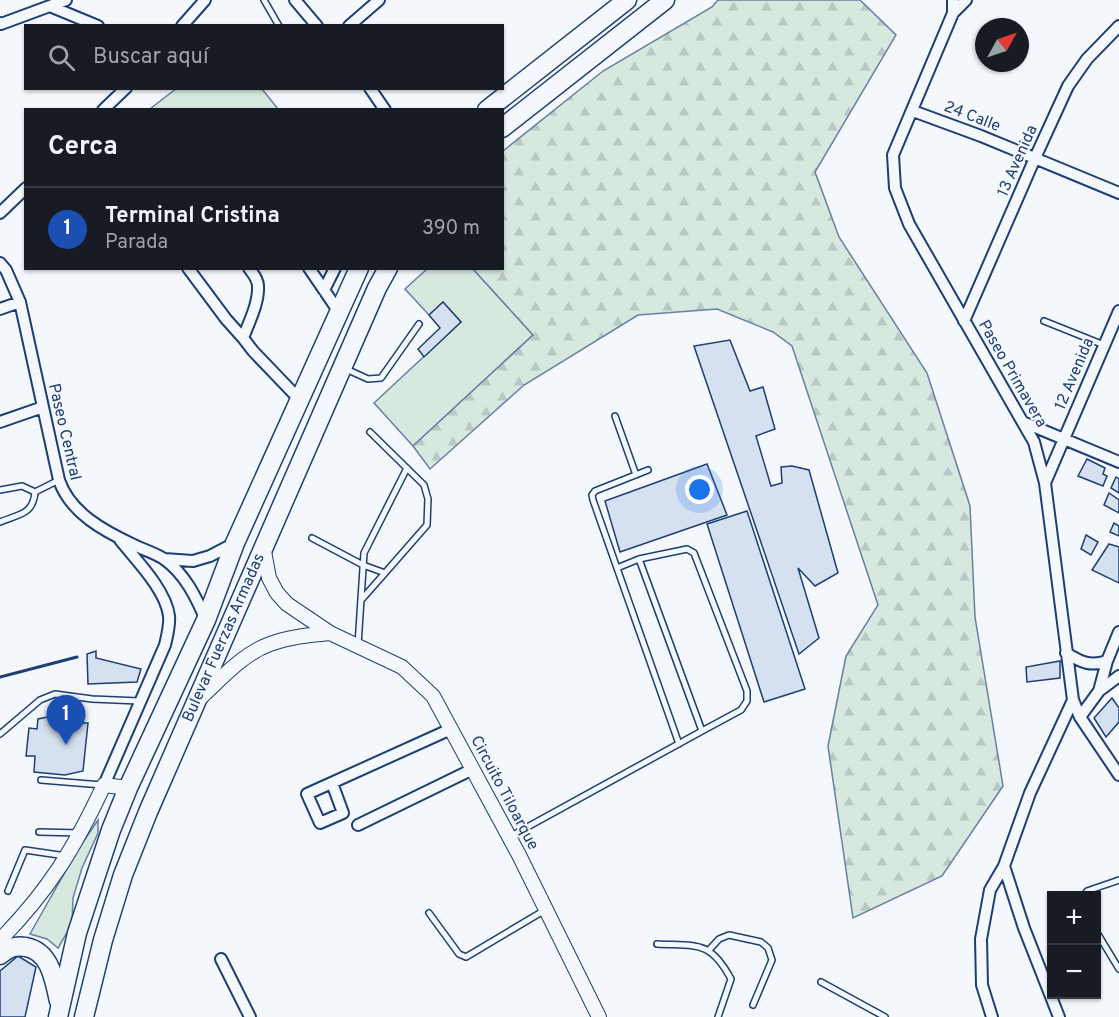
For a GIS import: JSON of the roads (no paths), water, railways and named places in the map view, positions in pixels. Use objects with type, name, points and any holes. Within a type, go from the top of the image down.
[{"type":"highway","points":[[490,108],[627,0]]},
{"type":"highway","points":[[504,126],[665,0]]},
{"type":"highway","name":"Bulevar Fuerzas Armadas","points":[[59,1011],[77,933],[111,830],[128,788],[206,620],[235,543],[358,270]]},
{"type":"highway","name":"Bulevar Fuerzas Armadas","points":[[84,1017],[103,940],[123,875],[194,704],[387,270]]},
{"type":"highway","points":[[0,956],[10,947],[23,946],[35,950],[46,960],[51,969],[59,1011]]},
{"type":"street","points":[[0,23],[52,7],[66,0]]},
{"type":"street","points":[[295,0],[315,24]]},
{"type":"street","points":[[351,24],[379,0]]},
{"type":"street","name":"Paseo Primavera","points":[[953,0],[953,13],[893,155],[896,188],[909,224],[1034,442],[1045,483],[1073,700],[1080,717],[1119,775]]},
{"type":"street","points":[[953,13],[966,0]]},
{"type":"street","points":[[184,24],[203,1]]},
{"type":"street","points":[[52,7],[93,24]]},
{"type":"street","name":"13 Avenida","points":[[964,321],[1068,86],[1087,59],[1119,26]]},
{"type":"street","points":[[105,108],[124,90]]},
{"type":"street","points":[[371,90],[385,108]]},
{"type":"street","name":"24 Calle","points":[[913,111],[1119,193]]},
{"type":"street","points":[[0,213],[24,190]]},
{"type":"street","name":"Paseo Central","points":[[0,264],[6,270],[20,302],[58,480],[67,500],[117,537],[164,559],[183,577],[206,620]]},
{"type":"street","points":[[189,270],[253,351],[299,399]]},
{"type":"street","points":[[243,338],[255,305],[258,286],[250,270]]},
{"type":"street","points":[[310,270],[339,312]]},
{"type":"street","points":[[324,290],[334,270]]},
{"type":"street","points":[[0,309],[20,302]]},
{"type":"street","name":"12 Avenida","points":[[1045,483],[1119,311]]},
{"type":"street","points":[[0,422],[43,407]]},
{"type":"street","points":[[1023,422],[1119,462]]},
{"type":"street","points":[[0,940],[40,897],[82,833],[165,645],[169,616],[165,602],[117,537]]},
{"type":"street","name":"Paseo Central","points":[[164,559],[193,561],[210,556],[235,543]]},
{"type":"street","name":"Circuito Tiloarque","points":[[263,546],[269,578],[277,593],[287,604],[330,633],[402,667],[433,696],[510,837],[599,1017]]},
{"type":"street","points":[[1099,691],[1107,661],[1119,632]]},
{"type":"street","points":[[194,704],[229,671],[268,645],[297,636],[330,633]]},
{"type":"street","points":[[1066,653],[1088,664],[1096,665],[1107,661]]},
{"type":"street","points":[[1080,717],[1099,691],[1119,676]]},
{"type":"street","points":[[992,1017],[982,985],[981,939],[990,890],[1005,866],[1030,794],[1073,700]]},
{"type":"street","points":[[332,783],[451,729]]},
{"type":"street","points":[[358,825],[473,770]]},
{"type":"street","points":[[104,785],[128,788]]},
{"type":"street","points":[[1005,866],[1024,928],[1059,1017]]},
{"type":"street","points":[[221,959],[250,1017]]},
{"type":"lane","points":[[264,0],[278,24]]},
{"type":"lane","points":[[1044,321],[1104,345]]},
{"type":"lane","points":[[342,367],[368,379],[381,378],[419,324]]},
{"type":"lane","points":[[615,416],[636,475]]},
{"type":"lane","points":[[361,600],[427,525],[428,499],[423,485],[370,432]]},
{"type":"lane","points":[[357,646],[364,553],[407,468]]},
{"type":"lane","points":[[648,470],[595,491],[592,495],[679,744]]},
{"type":"lane","points":[[35,492],[58,480]]},
{"type":"lane","points":[[0,490],[22,486],[35,492]]},
{"type":"lane","points":[[0,522],[31,509],[35,492]]},
{"type":"lane","points":[[312,538],[363,565],[385,573]]},
{"type":"lane","points":[[510,837],[741,710],[747,701],[747,691],[694,553],[687,549],[639,559],[617,568]]},
{"type":"lane","points":[[639,559],[702,731]]},
{"type":"lane","points":[[0,734],[40,700],[55,694],[92,699],[139,701]]},
{"type":"lane","points":[[41,780],[104,785]]},
{"type":"lane","points":[[39,832],[82,833]]},
{"type":"lane","points":[[8,891],[25,850],[68,856]]},
{"type":"lane","points":[[1087,891],[1119,880]]},
{"type":"lane","points":[[429,914],[459,954],[466,957],[546,910]]},
{"type":"lane","points":[[709,950],[719,939],[729,935],[761,942],[768,948],[772,960],[753,1005]]},
{"type":"lane","points":[[1101,939],[1119,969]]},
{"type":"lane","points":[[657,944],[696,946],[709,950],[721,960],[731,979],[718,1017]]},
{"type":"lane","points":[[821,982],[885,1017]]},
{"type":"place","name":"Terminal Cristina","points":[[66,745]]}]
